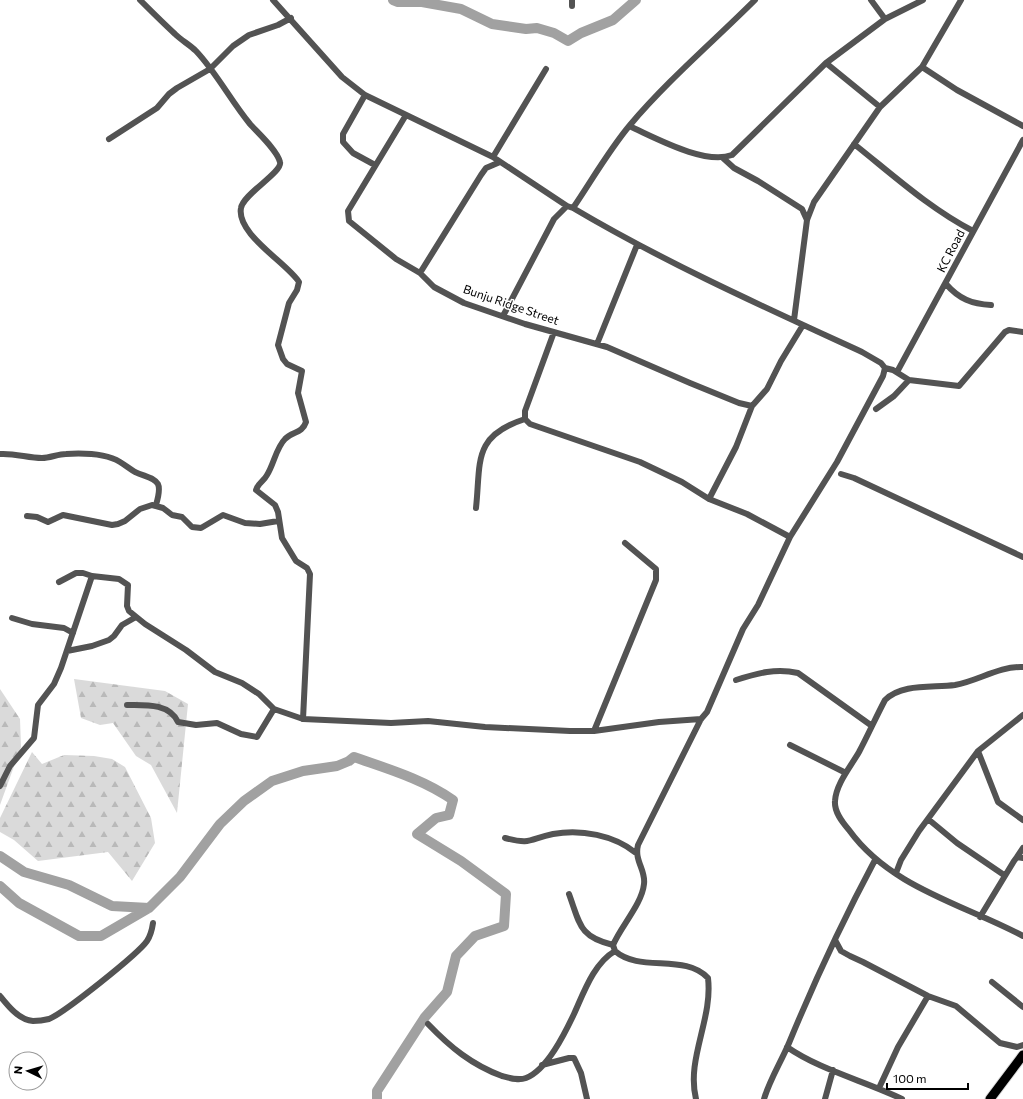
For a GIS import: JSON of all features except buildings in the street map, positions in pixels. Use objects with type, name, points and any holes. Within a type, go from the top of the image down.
[{"type":"highway","points":[[990,1099],[1023,1055]]},
{"type":"street","points":[[140,0],[196,51],[235,106],[273,150],[280,161],[280,167],[278,170],[262,182],[241,206],[240,213],[246,228],[269,254],[295,276],[299,282],[297,290],[289,303],[278,345],[283,359],[287,364],[302,371],[298,393],[306,422],[302,430],[286,437],[281,444],[266,477],[258,484],[256,490],[275,505],[278,512],[278,521],[282,538],[296,561],[307,568],[310,574],[303,718]]},
{"type":"street","points":[[273,0],[342,77],[365,94],[493,157],[570,207],[637,245],[713,284],[862,352],[881,363],[885,368],[897,372],[909,380],[959,386],[1005,332],[1009,330],[1023,332]]},
{"type":"street","points":[[503,316],[554,219],[570,207],[629,126],[687,64],[710,45],[755,0]]},
{"type":"street","points":[[871,0],[885,19]]},
{"type":"street","points":[[629,126],[697,153],[714,158],[723,158],[732,155],[826,63],[885,19],[923,0]]},
{"type":"street","points":[[794,320],[807,220],[814,202],[880,107],[922,67],[961,0]]},
{"type":"street","points":[[109,139],[157,108],[169,94],[177,88],[210,69],[233,46],[249,35],[278,25],[290,18]]},
{"type":"street","points":[[826,63],[880,107]]},
{"type":"street","points":[[922,67],[964,94],[1023,126]]},
{"type":"street","points":[[493,157],[546,70]]},
{"type":"street","points":[[365,94],[343,134],[343,142],[353,153],[375,165]]},
{"type":"street","name":"Bunju Ridge Street","points":[[406,115],[348,211],[349,221],[396,259],[420,273],[434,287],[464,303],[628,355],[739,403],[752,406]]},
{"type":"street","name":"KC Road","points":[[897,372],[911,343],[946,284],[1023,140]]},
{"type":"street","points":[[854,144],[906,188],[948,217],[973,231]]},
{"type":"street","points":[[723,158],[734,168],[758,181],[802,209],[807,220]]},
{"type":"street","points":[[420,273],[486,168],[500,162]]},
{"type":"street","points":[[597,344],[637,245]]},
{"type":"street","points":[[946,284],[962,298],[976,304],[991,305]]},
{"type":"street","points":[[709,499],[736,447],[752,406],[767,389],[803,325]]},
{"type":"street","points":[[554,332],[525,411],[525,419],[530,424],[640,462],[682,482],[709,499],[747,514],[790,537]]},
{"type":"street","points":[[636,853],[644,832],[700,720],[707,712],[743,629],[758,605],[790,537],[837,462],[883,376],[885,368]]},
{"type":"street","points":[[876,409],[894,396],[909,380]]},
{"type":"street","points":[[476,508],[480,462],[488,442],[506,425],[525,419]]},
{"type":"street","points":[[0,454],[17,453],[43,458],[62,454],[78,453],[101,455],[119,461],[134,472],[153,478],[160,488],[156,505]]},
{"type":"street","points":[[841,474],[864,482],[1023,557]]},
{"type":"street","points":[[27,516],[37,517],[48,522],[63,515],[112,525],[125,521],[140,509],[147,506],[156,505],[172,515],[182,517],[192,526],[201,528],[223,516],[245,523],[260,524],[278,521]]},
{"type":"street","points":[[594,731],[656,580],[657,573],[653,565],[625,543]]},
{"type":"street","points":[[59,582],[76,573],[119,579],[128,586],[129,591],[127,606],[129,611],[136,617],[186,650],[207,667],[242,683],[259,694],[274,709],[303,718],[391,723],[428,721],[485,727],[594,731],[659,722],[700,720]]},
{"type":"street","points":[[0,786],[10,766],[34,738],[38,705],[54,684],[67,651],[92,576]]},
{"type":"street","points":[[67,651],[92,646],[109,640],[122,625],[136,617]]},
{"type":"street","points":[[12,618],[32,624],[64,628],[73,633]]},
{"type":"street","points":[[1023,667],[990,672],[970,681],[917,688],[895,693],[885,700],[846,773],[834,802],[836,811],[855,839],[875,860],[924,890],[1023,936]]},
{"type":"street","points":[[736,680],[770,670],[786,670],[798,673],[872,726]]},
{"type":"street","points":[[127,705],[157,707],[173,713],[178,722],[196,725],[217,722],[241,734],[257,737],[274,709]]},
{"type":"street","points":[[896,873],[908,848],[978,751],[1023,715]]},
{"type":"street","points":[[790,745],[846,773]]},
{"type":"street","points":[[978,751],[998,802],[1023,820]]},
{"type":"street","points":[[928,819],[957,843],[1004,875]]},
{"type":"street","points":[[428,1024],[451,1047],[467,1059],[498,1074],[517,1080],[535,1073],[558,1044],[580,998],[602,961],[614,948],[636,905],[644,884],[644,877],[636,853],[629,847],[611,839],[580,833],[552,834],[529,842],[505,838]]},
{"type":"street","points":[[980,917],[1004,875],[1020,858],[1023,848]]},
{"type":"street","points":[[764,1099],[814,980],[875,860]]},
{"type":"street","points":[[569,894],[585,932],[594,939],[614,948],[626,959],[689,968],[703,972],[708,978],[708,1000],[693,1089],[696,1099]]},
{"type":"street","points":[[0,996],[8,1006],[27,1020],[34,1021],[49,1019],[127,960],[146,942],[151,933],[153,923]]},
{"type":"street","points":[[835,940],[838,947],[845,954],[928,996],[956,1006],[1000,1043],[1017,1047],[1023,1045]]},
{"type":"street","points":[[992,982],[1023,1007]]},
{"type":"street","points":[[879,1088],[898,1047],[928,996]]},
{"type":"street","points":[[787,1047],[811,1062],[879,1088],[902,1099]]},
{"type":"street","points":[[542,1065],[574,1058],[581,1073],[587,1099]]},
{"type":"street","points":[[825,1099],[833,1070]]},
{"type":"green space","points":[[74,679],[165,691],[188,704],[177,813],[151,765],[136,756],[113,723],[100,725],[81,718]]},
{"type":"green space","points":[[0,689],[20,719],[21,747],[0,805]]},
{"type":"green space","points":[[32,752],[42,764],[64,755],[94,756],[112,759],[125,767],[151,818],[155,843],[132,881],[108,852],[38,861],[14,840],[0,832],[0,818]]},
{"type":"waterway","points":[[393,0],[398,2],[422,2],[461,9],[492,24],[526,29],[537,28],[554,33],[568,41],[581,33],[613,20],[636,0]]},
{"type":"waterway","points":[[0,886],[19,903],[79,936],[101,936],[149,908],[180,877],[220,824],[244,801],[272,781],[303,771],[337,766],[354,757],[405,775],[430,786],[453,800],[449,815],[436,818],[417,834],[461,861],[506,894],[504,926],[475,936],[456,956],[447,992],[425,1017],[377,1091],[377,1099]]},
{"type":"waterway","points":[[0,856],[24,872],[69,885],[112,906],[149,908]]}]
